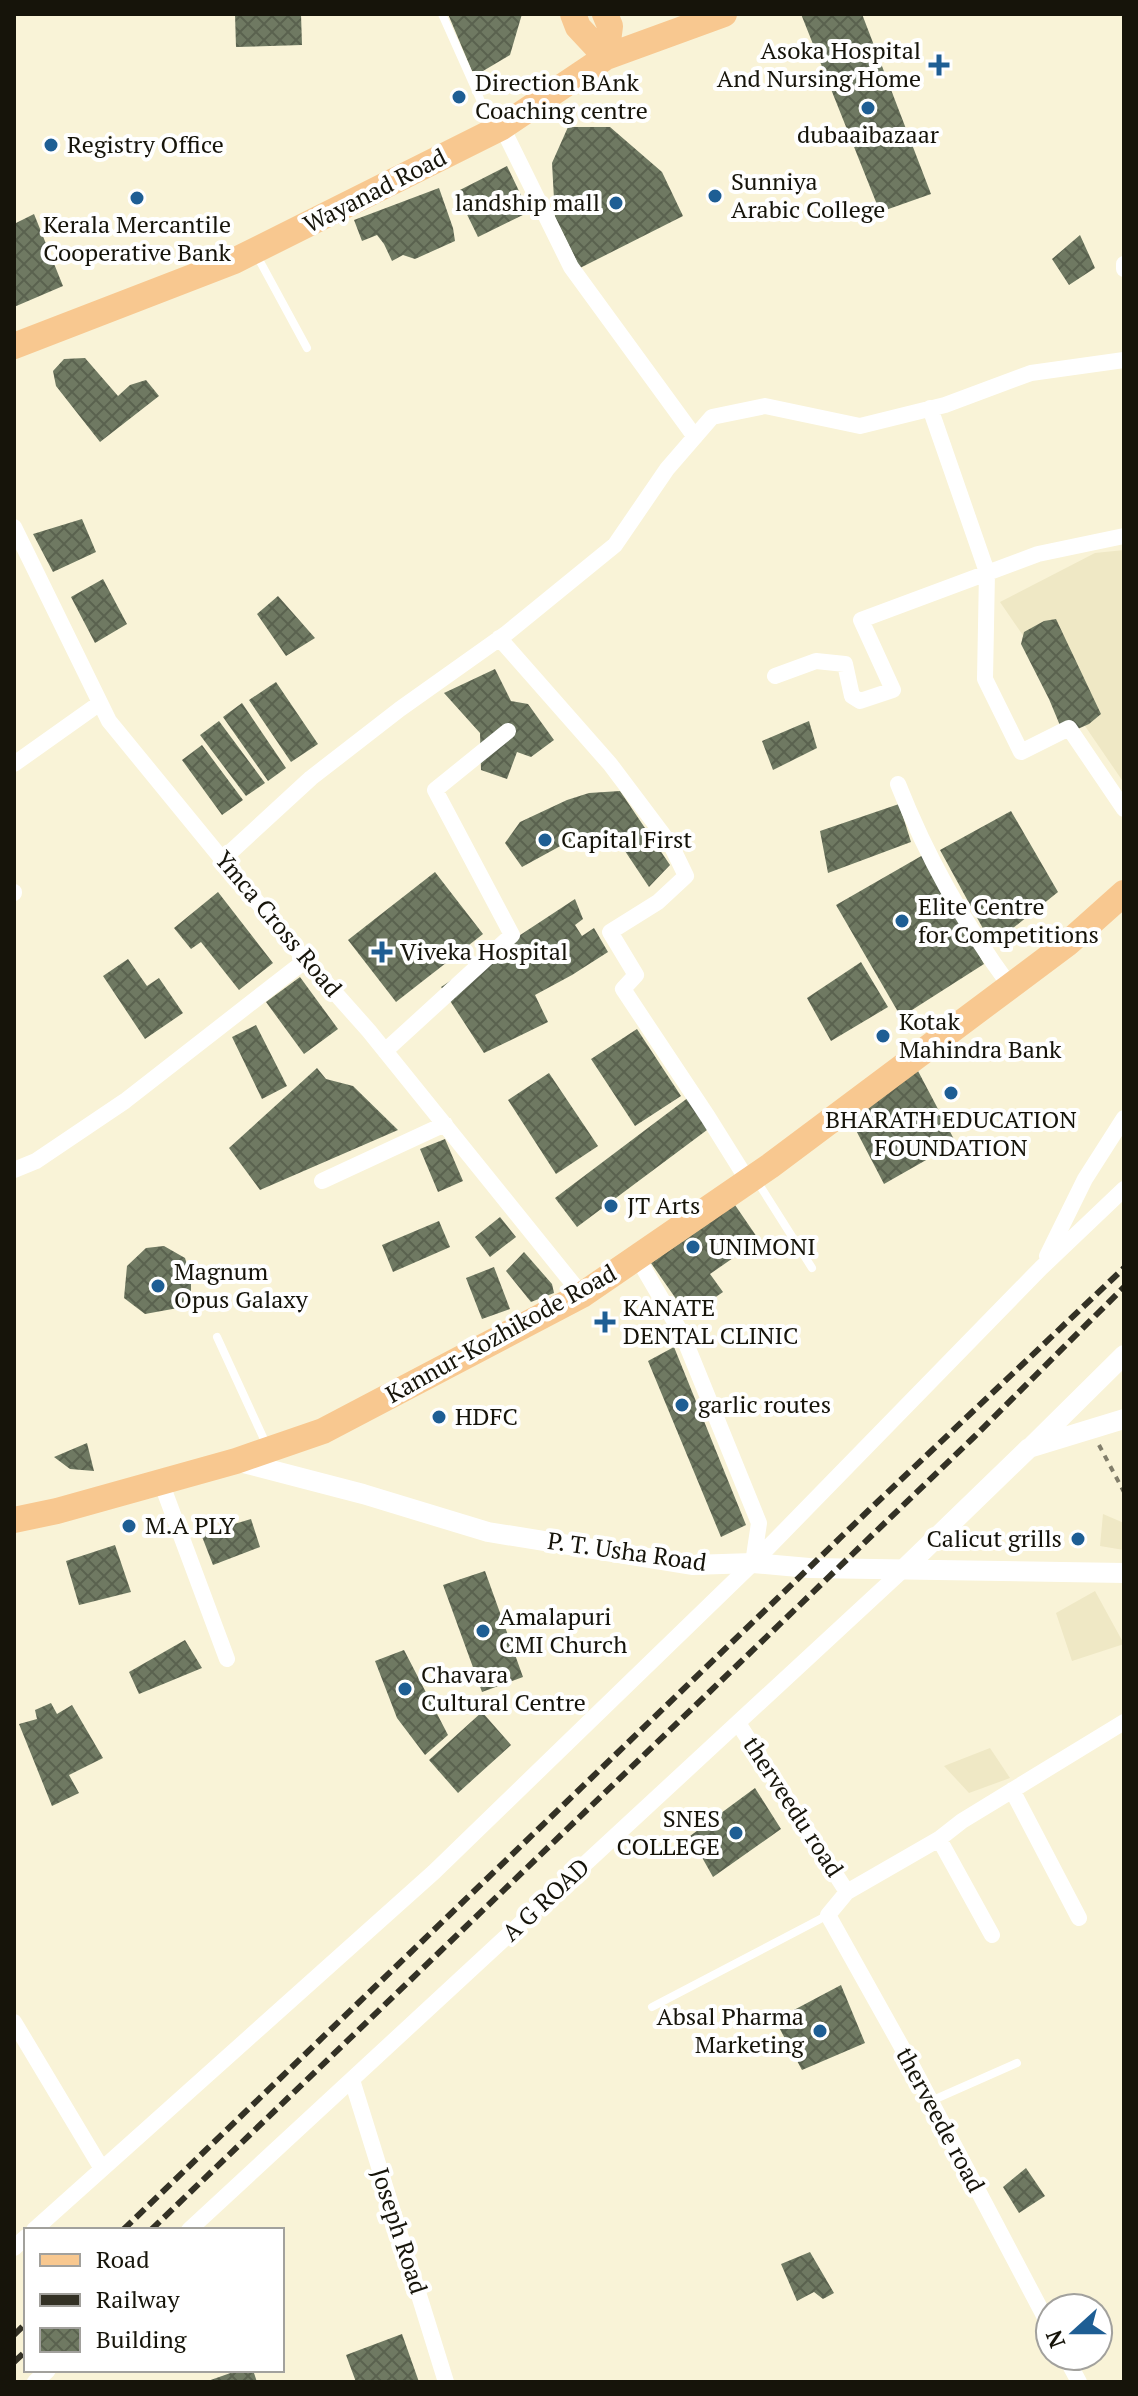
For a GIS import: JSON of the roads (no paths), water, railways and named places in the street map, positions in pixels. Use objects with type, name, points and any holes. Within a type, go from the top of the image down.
[{"type":"main road","points":[[573,14],[578,27],[606,57]]},
{"type":"main road","points":[[605,14],[610,26],[606,57]]},
{"type":"main road","name":"Wayanad Road","points":[[14,346],[220,267],[498,129],[606,57],[724,14]]},
{"type":"main road","name":"Kannur-Kozhikode Road","points":[[14,1520],[236,1461],[323,1431],[582,1295],[751,1179],[1068,943],[1123,896]]},
{"type":"street","points":[[498,129],[571,267],[695,437]]},
{"type":"street","points":[[223,859],[311,778],[499,638],[615,545],[667,469],[712,417],[765,406],[860,426],[930,408],[1031,373],[1124,360]]},
{"type":"street","points":[[930,408],[987,572],[985,679],[1021,752],[1069,728],[1124,809]]},
{"type":"street","name":"Ymca Cross Road","points":[[14,527],[109,721],[385,1051],[582,1295]]},
{"type":"street","points":[[775,676],[816,661],[845,664],[852,696],[860,701],[893,690],[861,620],[1038,554],[1124,536]]},
{"type":"street","points":[[499,638],[610,764],[671,845],[686,876],[658,902],[610,932],[636,975],[623,989],[751,1179]]},
{"type":"street","points":[[14,764],[100,703]]},
{"type":"street","points":[[385,1051],[512,935],[435,790],[508,731]]},
{"type":"street","points":[[898,784],[914,826],[982,948],[1010,986]]},
{"type":"street","points":[[14,1170],[36,1161],[125,1101],[306,960]]},
{"type":"street","points":[[1041,1268],[1085,1179],[1124,1118]]},
{"type":"street","points":[[322,1181],[445,1124]]},
{"type":"street","points":[[36,2228],[434,1872],[753,1563],[1041,1268],[1124,1189]]},
{"type":"street","points":[[637,1257],[683,1336],[759,1523],[753,1563]]},
{"type":"street","points":[[904,1569],[1124,1355]]},
{"type":"street","points":[[1029,1448],[1124,1419]]},
{"type":"street","name":"P. T. Usha Road","points":[[236,1461],[363,1494],[488,1532],[692,1565],[753,1563],[809,1568],[1124,1573]]},
{"type":"street","points":[[161,1482],[227,1659]]},
{"type":"street","name":"A G ROAD","points":[[191,2228],[904,1569]]},
{"type":"street","points":[[828,1915],[847,1892],[939,1839],[962,1821],[1124,1722]]},
{"type":"street","name":"therveedu road","points":[[738,1723],[847,1892]]},
{"type":"street","points":[[1012,1790],[1079,1918]]},
{"type":"street","points":[[939,1839],[992,1935]]},
{"type":"street","name":"therveede road","points":[[828,1915],[1034,2297]]},
{"type":"street","points":[[14,2022],[102,2169]]},
{"type":"street","name":"Joseph Road","points":[[352,2080],[446,2382]]},
{"type":"lane","points":[[442,14],[498,129]]},
{"type":"lane","points":[[254,251],[307,348]]},
{"type":"lane","points":[[751,1179],[812,1268]]},
{"type":"lane","points":[[217,1337],[268,1449]]},
{"type":"lane","points":[[652,2007],[828,1915]]},
{"type":"lane","points":[[931,2101],[1017,2063]]},
{"type":"railway","points":[[125,2228],[1124,1268]]},
{"type":"railway","points":[[153,2228],[973,1438],[1124,1287]]},
{"type":"railway","points":[[14,2335],[24,2325]]},
{"type":"railway","points":[[14,2362],[24,2353]]},
{"type":"place","name":"Asoka Hospital And Nursing Home","points":[[939,65]]},
{"type":"place","name":"Direction BAnk Coaching centre","points":[[459,97]]},
{"type":"place","name":"dubaaibazaar","points":[[868,108]]},
{"type":"place","name":"Registry Office","points":[[51,145]]},
{"type":"place","name":"Sunniya Arabic College","points":[[715,196]]},
{"type":"place","name":"Kerala Mercantile Cooperative Bank","points":[[137,198]]},
{"type":"place","name":"landship mall","points":[[616,203]]},
{"type":"place","name":"Capital First","points":[[545,840]]},
{"type":"place","name":"Elite Centre for Competitions","points":[[902,921]]},
{"type":"place","name":"Viveka Hospital","points":[[382,952]]},
{"type":"place","name":"Kotak Mahindra Bank","points":[[883,1036]]},
{"type":"place","name":"BHARATH EDUCATION FOUNDATION","points":[[951,1093]]},
{"type":"place","name":"JT Arts","points":[[611,1206]]},
{"type":"place","name":"UNIMONI","points":[[693,1247]]},
{"type":"place","name":"Magnum Opus Galaxy","points":[[158,1286]]},
{"type":"place","name":"KANATE DENTAL CLINIC","points":[[605,1322]]},
{"type":"place","name":"garlic routes","points":[[682,1405]]},
{"type":"place","name":"HDFC","points":[[439,1417]]},
{"type":"place","name":"M.A PLY","points":[[129,1526]]},
{"type":"place","name":"Calicut grills","points":[[1078,1539]]},
{"type":"place","name":"Amalapuri CMI Church","points":[[483,1631]]},
{"type":"place","name":"Chavara Cultural Centre","points":[[405,1689]]},
{"type":"place","name":"SNES COLLEGE","points":[[736,1833]]},
{"type":"place","name":"Absal Pharma Marketing","points":[[820,2031]]}]
